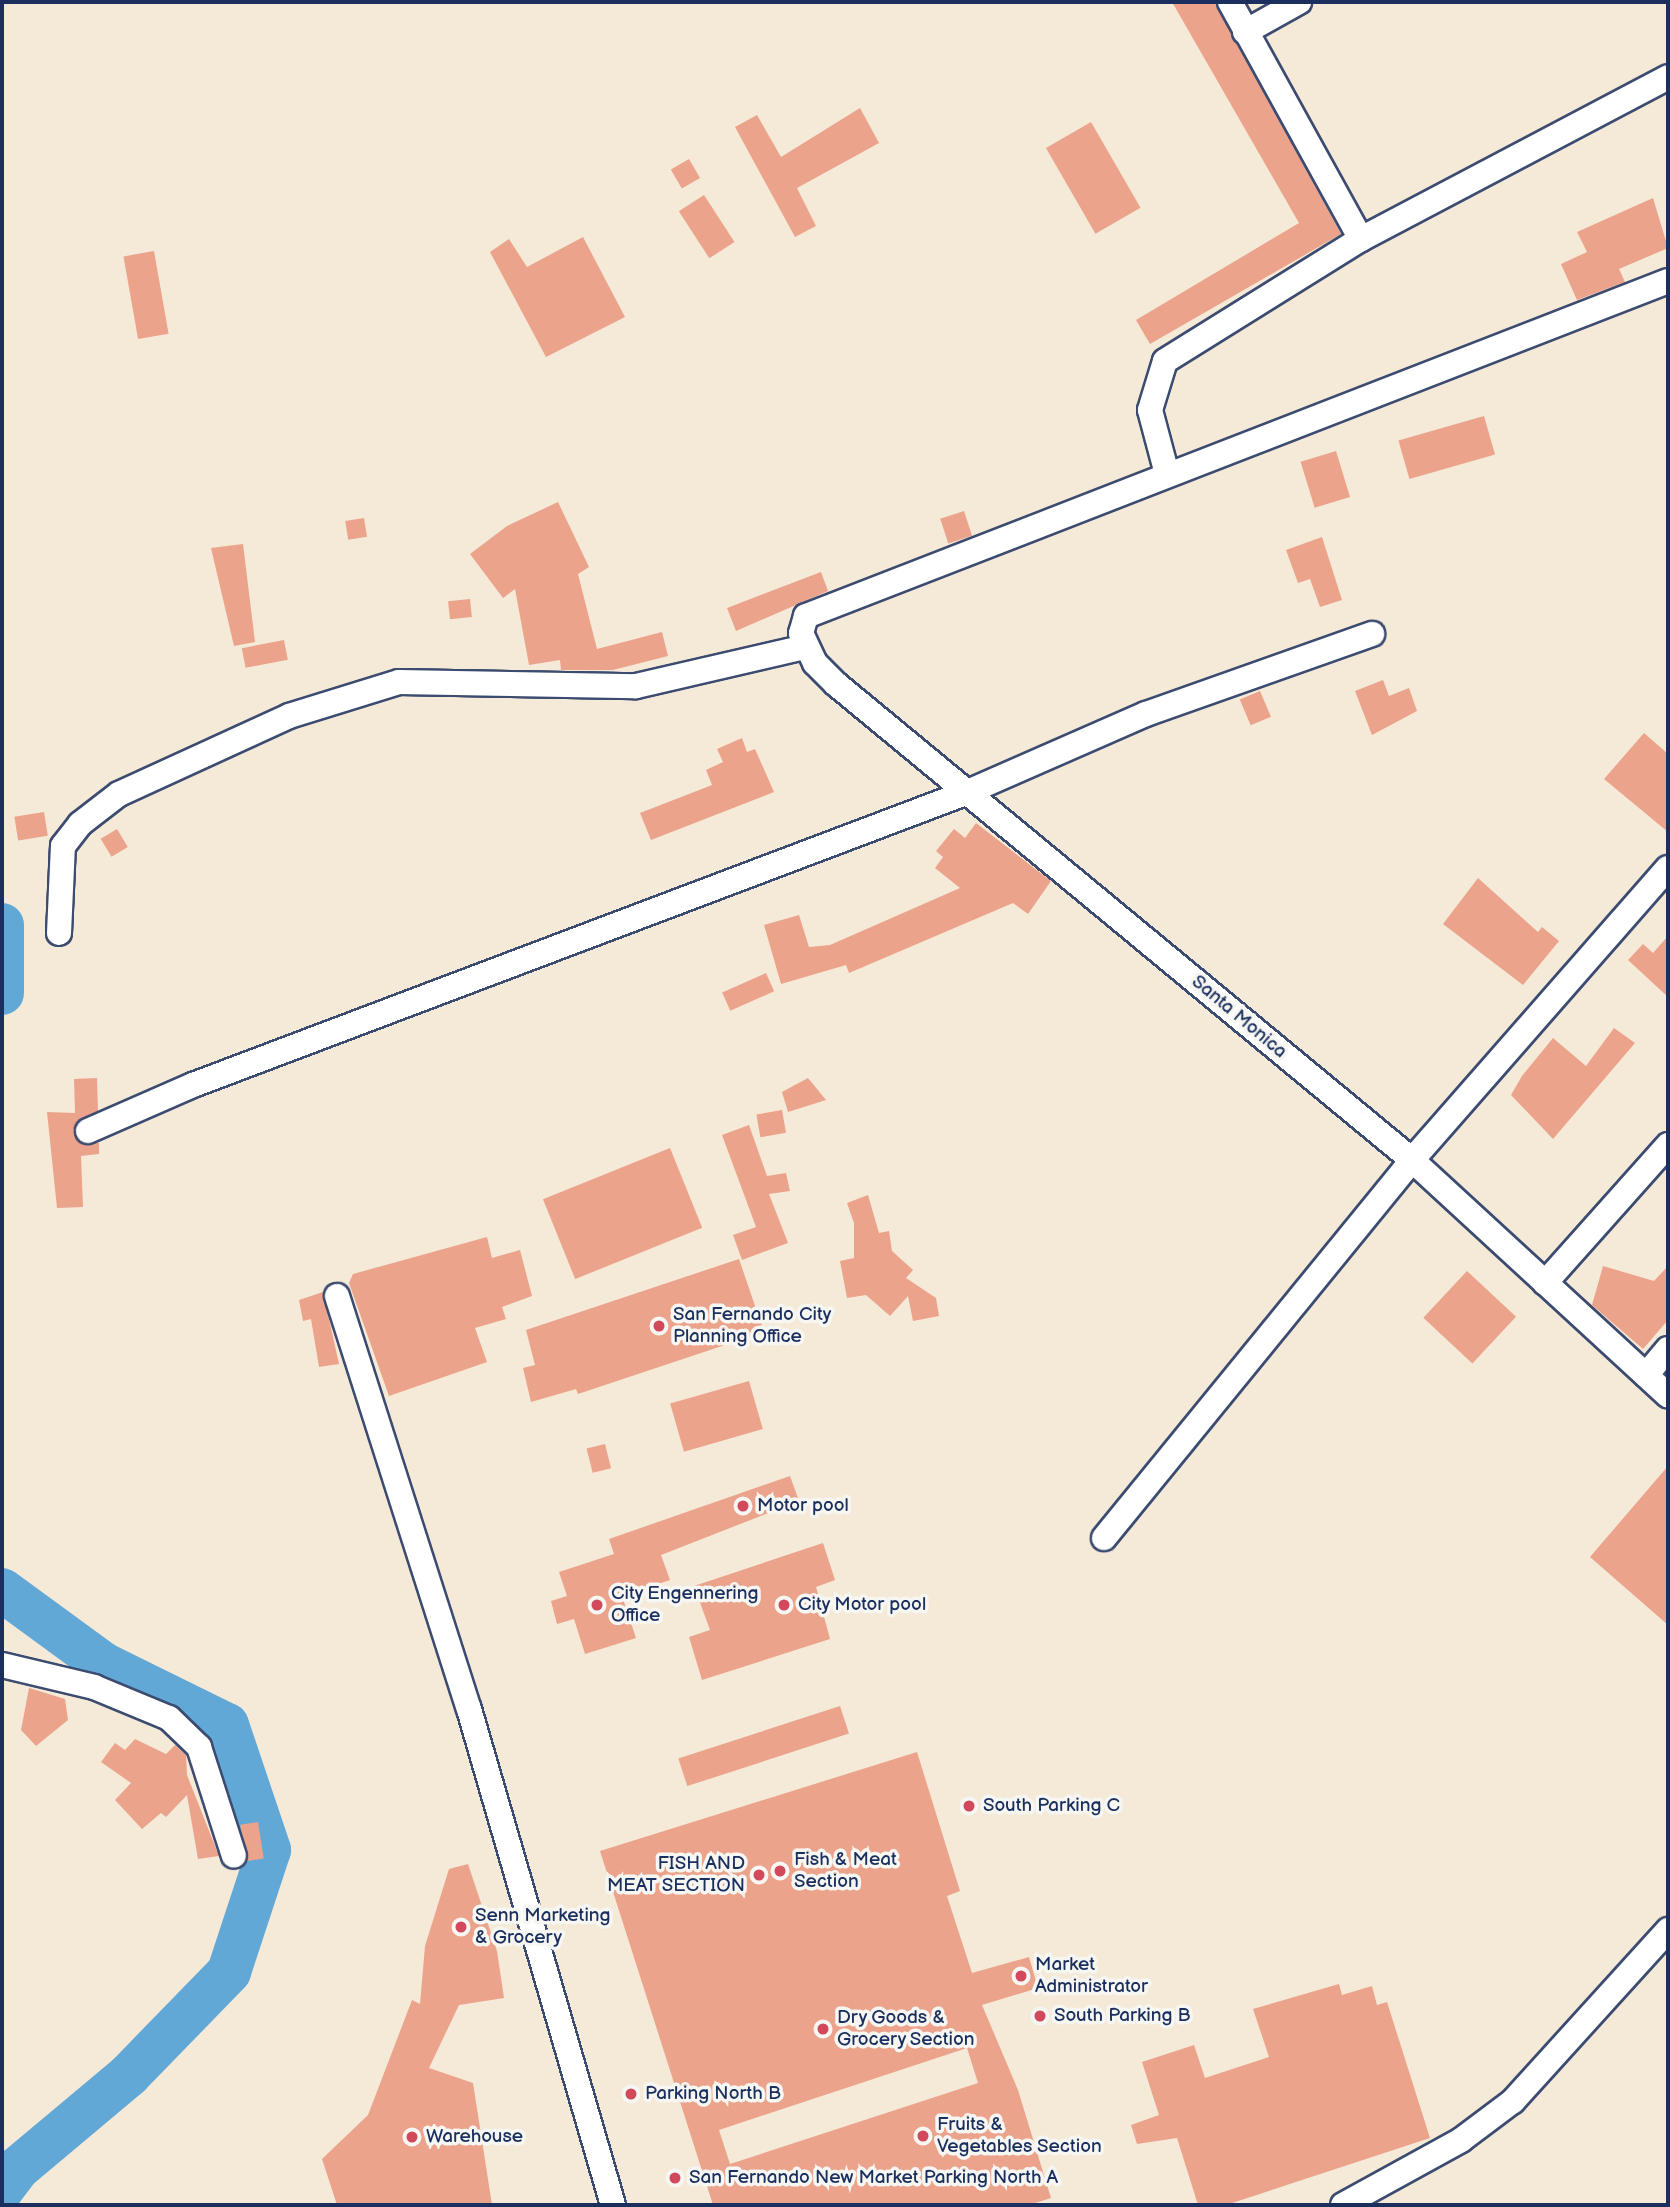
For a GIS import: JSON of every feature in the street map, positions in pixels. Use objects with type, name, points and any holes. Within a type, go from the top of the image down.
[{"type":"street","points":[[1230,2],[1361,239]]},
{"type":"street","points":[[1245,32],[1299,2]]},
{"type":"street","points":[[1167,474],[1150,410],[1165,361],[1361,239],[1668,77]]},
{"type":"street","points":[[58,933],[63,846],[80,824],[119,794],[289,716],[399,682],[636,686],[805,647],[806,616],[1668,281]]},
{"type":"street","points":[[88,1131],[194,1085],[968,792],[1095,734],[1372,634]]},
{"type":"street","name":"Santa Monica","points":[[805,647],[836,684],[1412,1160],[1668,1395]]},
{"type":"street","points":[[1104,1538],[1412,1160],[1668,868]]},
{"type":"street","points":[[1545,1283],[1668,1145]]},
{"type":"street","points":[[337,1296],[468,1709],[613,2205]]},
{"type":"street","points":[[1646,1375],[1668,1349]]},
{"type":"street","points":[[2,1665],[94,1687],[169,1718],[199,1747],[234,1856]]},
{"type":"street","points":[[1357,2203],[1513,2101],[1668,1930]]},
{"type":"building","points":[[1172,2],[1215,2],[1341,234],[1150,344],[1136,320],[1299,223]]},
{"type":"building","points":[[860,108],[879,143],[797,188],[816,226],[795,237],[735,127],[757,115],[781,157]]},
{"type":"building","points":[[1091,122],[1140,208],[1095,234],[1046,148]]},
{"type":"building","points":[[689,159],[700,178],[682,189],[671,170]]},
{"type":"building","points":[[704,195],[734,242],[709,258],[679,211]]},
{"type":"building","points":[[1653,198],[1668,248],[1619,269],[1625,282],[1577,300],[1561,264],[1587,252],[1577,232]]},
{"type":"building","points":[[583,237],[625,317],[546,357],[490,252],[509,239],[527,267]]},
{"type":"building","points":[[154,251],[169,334],[138,339],[123,256]]},
{"type":"building","points":[[1484,416],[1495,454],[1409,479],[1398,441]]},
{"type":"building","points":[[1336,451],[1350,497],[1315,508],[1301,462]]},
{"type":"building","points":[[558,502],[589,567],[578,574],[597,649],[662,632],[668,656],[613,670],[561,670],[560,660],[529,665],[515,589],[503,598],[470,554],[507,526]]},
{"type":"building","points":[[964,511],[972,536],[948,543],[940,519]]},
{"type":"building","points":[[364,518],[367,537],[348,540],[345,521]]},
{"type":"building","points":[[1322,537],[1342,600],[1320,607],[1310,579],[1298,583],[1286,550]]},
{"type":"building","points":[[243,544],[255,642],[234,646],[211,548]]},
{"type":"building","points":[[821,572],[828,591],[736,631],[727,608]]},
{"type":"building","points":[[470,599],[472,617],[450,619],[448,601]]},
{"type":"building","points":[[284,640],[288,660],[246,668],[242,648]]},
{"type":"building","points":[[1383,680],[1389,696],[1409,688],[1417,711],[1372,735],[1355,691]]},
{"type":"building","points":[[1260,691],[1271,717],[1251,725],[1240,700]]},
{"type":"building","points":[[1644,733],[1668,754],[1668,832],[1604,779]]},
{"type":"building","points":[[742,738],[747,752],[755,749],[774,792],[651,840],[640,813],[712,785],[706,770],[723,762],[717,749]]},
{"type":"building","points":[[44,812],[48,836],[18,840],[14,817]]},
{"type":"building","points":[[976,823],[1051,881],[1028,914],[1013,903],[849,973],[846,965],[781,984],[764,925],[799,915],[809,947],[830,945],[960,888],[935,868],[943,857],[936,851],[954,829],[965,838]]},
{"type":"building","points":[[117,829],[128,847],[112,857],[101,839]]},
{"type":"building","points":[[1478,878],[1538,932],[1542,927],[1559,941],[1523,985],[1443,924]]},
{"type":"building","points":[[1668,936],[1668,997],[1628,960],[1643,944],[1653,953]]},
{"type":"building","points":[[766,973],[774,991],[730,1011],[722,993]]},
{"type":"building","points":[[1614,1028],[1635,1043],[1553,1139],[1511,1095],[1522,1076],[1553,1038],[1586,1066]]},
{"type":"building","points":[[97,1078],[98,1111],[73,1130],[80,1143],[99,1143],[99,1154],[81,1156],[83,1207],[57,1208],[47,1112],[75,1113],[74,1079]]},
{"type":"building","points":[[808,1078],[826,1100],[788,1112],[782,1092]]},
{"type":"building","points":[[782,1110],[786,1133],[760,1137],[756,1115]]},
{"type":"building","points":[[749,1125],[767,1176],[786,1173],[790,1191],[769,1194],[788,1243],[742,1260],[733,1235],[756,1227],[722,1135]]},
{"type":"building","points":[[670,1148],[702,1228],[575,1279],[543,1199]]},
{"type":"building","points":[[868,1195],[879,1233],[889,1231],[892,1251],[913,1270],[906,1278],[936,1298],[939,1316],[913,1321],[908,1296],[890,1316],[866,1295],[847,1298],[840,1261],[854,1258],[854,1223],[847,1203]]},
{"type":"building","points":[[487,1237],[492,1258],[520,1250],[532,1296],[502,1307],[506,1319],[475,1328],[487,1362],[389,1396],[349,1283],[353,1274]]},
{"type":"building","name":"San Fernando City Planning Office","points":[[739,1259],[764,1332],[578,1394],[576,1389],[531,1402],[523,1368],[535,1365],[526,1330]]},
{"type":"building","points":[[1603,1266],[1654,1281],[1668,1266],[1668,1320],[1643,1349],[1592,1305]]},
{"type":"building","points":[[1467,1271],[1516,1317],[1472,1364],[1423,1318]]},
{"type":"building","points":[[323,1292],[339,1364],[319,1367],[311,1319],[303,1321],[299,1300]]},
{"type":"building","points":[[749,1381],[763,1429],[684,1452],[670,1404]]},
{"type":"building","points":[[605,1444],[611,1468],[593,1473],[587,1449]]},
{"type":"building","points":[[1668,1466],[1668,1625],[1590,1557]]},
{"type":"building","points":[[790,1476],[799,1501],[661,1555],[670,1580],[622,1596],[636,1638],[585,1654],[574,1619],[557,1624],[551,1601],[567,1596],[559,1572],[614,1554],[609,1539]]},
{"type":"building","name":"City Motor pool","points":[[823,1543],[835,1580],[816,1587],[830,1639],[702,1680],[689,1637],[710,1630],[694,1586]]},
{"type":"building","points":[[29,1688],[65,1699],[68,1720],[36,1746],[21,1730]]},
{"type":"building","points":[[840,1706],[849,1734],[687,1786],[678,1759]]},
{"type":"building","points":[[135,1739],[166,1754],[175,1745],[186,1755],[187,1775],[219,1856],[198,1859],[187,1795],[166,1817],[161,1813],[142,1829],[115,1800],[131,1783],[101,1762],[115,1743],[125,1750]]},
{"type":"building","points":[[917,1752],[960,1891],[947,1896],[972,1973],[1029,1957],[1038,1988],[982,2005],[1018,2090],[1051,2198],[1029,2205],[713,2205],[600,1851]],"holes":[[[967,2048],[978,2083],[730,2164],[719,2130]]]},
{"type":"building","points":[[258,1822],[264,1859],[246,1861],[240,1825]]},
{"type":"building","name":"Warehouse","points":[[468,1864],[497,1951],[504,1998],[459,2005],[429,2068],[473,2083],[492,2205],[337,2205],[322,2159],[368,2115],[412,2000],[420,2004],[425,1946],[449,1869]]},
{"type":"building","points":[[1339,1984],[1342,1995],[1372,1986],[1377,2005],[1387,2002],[1430,2138],[1226,2205],[1198,2205],[1177,2138],[1137,2144],[1131,2125],[1159,2115],[1142,2062],[1194,2045],[1205,2078],[1269,2057],[1253,2009]]},
{"type":"waterway","points":[[2,925],[2,993]]},
{"type":"waterway","points":[[2,1590],[103,1664],[227,1725],[269,1850],[229,1972],[129,2075],[18,2168],[2,2189]]},
{"type":"place","name":"San Fernando City Planning Office","points":[[659,1326]]},
{"type":"place","name":"Motor pool","points":[[743,1506]]},
{"type":"place","name":"City Engennering Office","points":[[597,1605]]},
{"type":"place","name":"City Motor pool","points":[[784,1605]]},
{"type":"place","name":"South Parking C","points":[[969,1806]]},
{"type":"place","name":"Fish & Meat Section","points":[[780,1871]]},
{"type":"place","name":"FISH AND MEAT SECTION","points":[[759,1875]]},
{"type":"place","name":"Senn Marketing & Grocery","points":[[461,1927]]},
{"type":"place","name":"Market Administrator","points":[[1021,1976]]},
{"type":"place","name":"South Parking B","points":[[1040,2016]]},
{"type":"place","name":"Dry Goods & Grocery Section","points":[[823,2029]]},
{"type":"place","name":"Parking North B","points":[[631,2094]]},
{"type":"place","name":"Fruits & Vegetables Section","points":[[923,2136]]},
{"type":"place","name":"Warehouse","points":[[412,2137]]},
{"type":"place","name":"San Fernando New Market Parking North A","points":[[675,2178]]}]
